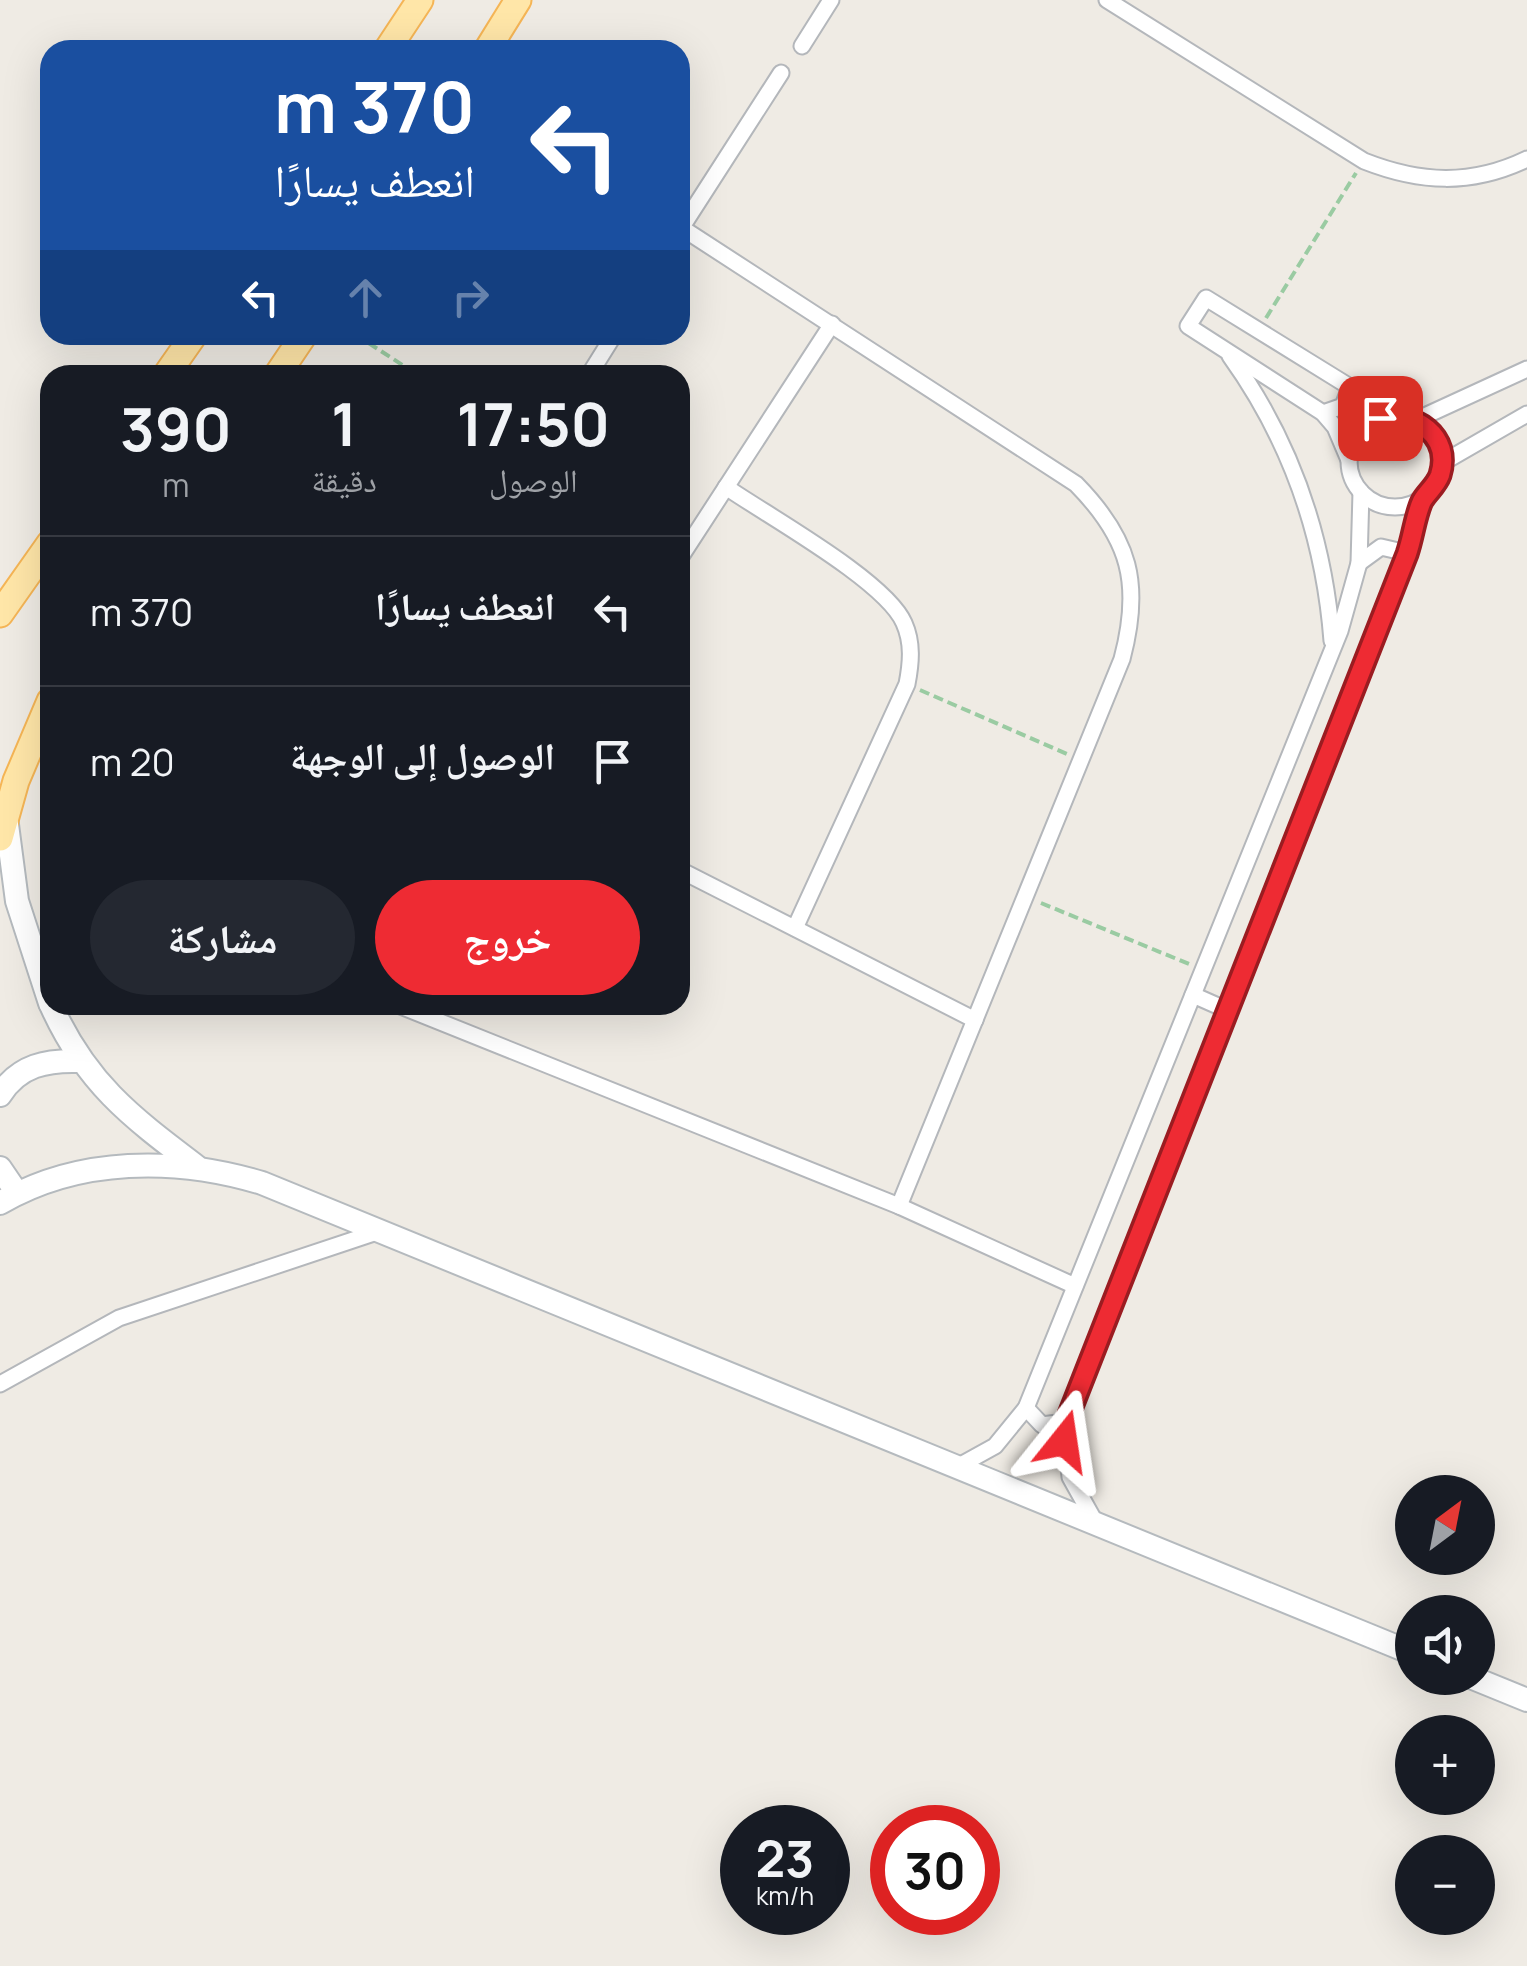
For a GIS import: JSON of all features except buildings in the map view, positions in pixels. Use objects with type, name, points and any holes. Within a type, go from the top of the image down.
[{"type":"main road","points":[[394,40],[420,0]]},
{"type":"main road","points":[[493,40],[518,0]]},
{"type":"main road","points":[[0,614],[40,557]]},
{"type":"main road","points":[[2,824],[40,727]]},
{"type":"street","points":[[802,46],[831,0]]},
{"type":"street","points":[[1107,0],[1364,160],[1398,174],[1433,180],[1469,179],[1527,159]]},
{"type":"street","points":[[690,215],[782,72]]},
{"type":"street","points":[[690,235],[1076,484],[1104,512],[1122,546],[1132,583],[1132,622],[1122,659],[899,1206]]},
{"type":"street","points":[[957,1467],[996,1446],[1026,1408],[1332,650],[1359,563],[1361,492],[1344,442],[1324,413],[1188,326],[1206,298],[1433,434],[1442,463],[1436,485],[1423,498],[1390,508],[1361,492]]},
{"type":"street","points":[[690,543],[832,324]]},
{"type":"street","points":[[1224,349],[1268,417],[1302,491],[1320,553],[1332,650]]},
{"type":"street","points":[[1349,460],[1358,434],[1368,424],[1394,415],[1412,418],[1527,368]]},
{"type":"street","points":[[1324,413],[1342,406],[1350,387]]},
{"type":"street","points":[[1442,463],[1527,414]]},
{"type":"street","points":[[726,488],[893,605],[910,643],[907,684],[794,928]]},
{"type":"street","points":[[1096,1524],[1070,1477],[1066,1422],[1407,554],[1423,498]]},
{"type":"street","points":[[1359,563],[1380,547],[1407,554]]},
{"type":"street","points":[[2,824],[16,901],[40,974]]},
{"type":"street","points":[[690,875],[975,1020]]},
{"type":"street","points":[[1193,995],[1228,1010]]},
{"type":"street","points":[[56,1015],[80,1061],[130,1117],[196,1166]]},
{"type":"street","points":[[427,1015],[540,1064],[899,1206],[1075,1286]]},
{"type":"street","points":[[445,1015],[454,1024]]},
{"type":"street","points":[[0,1095],[12,1079],[34,1066],[80,1061]]},
{"type":"street","points":[[0,1168],[8,1198],[80,1171],[196,1166],[262,1183],[1395,1646]]},
{"type":"street","points":[[0,1384],[119,1318],[378,1232]]},
{"type":"street","points":[[1026,1408],[1042,1425],[1066,1422]]},
{"type":"street","points":[[1495,1687],[1527,1700]]},
{"type":"path","points":[[1258,330],[1364,160]]},
{"type":"path","points":[[372,345],[402,365]]},
{"type":"path","points":[[907,684],[1081,760]]},
{"type":"path","points":[[1025,897],[1203,970]]},
{"type":"route","points":[[1064,1441],[1066,1422],[1407,554],[1423,498],[1439,478],[1442,456],[1428,428],[1408,417],[1380,418]]}]
